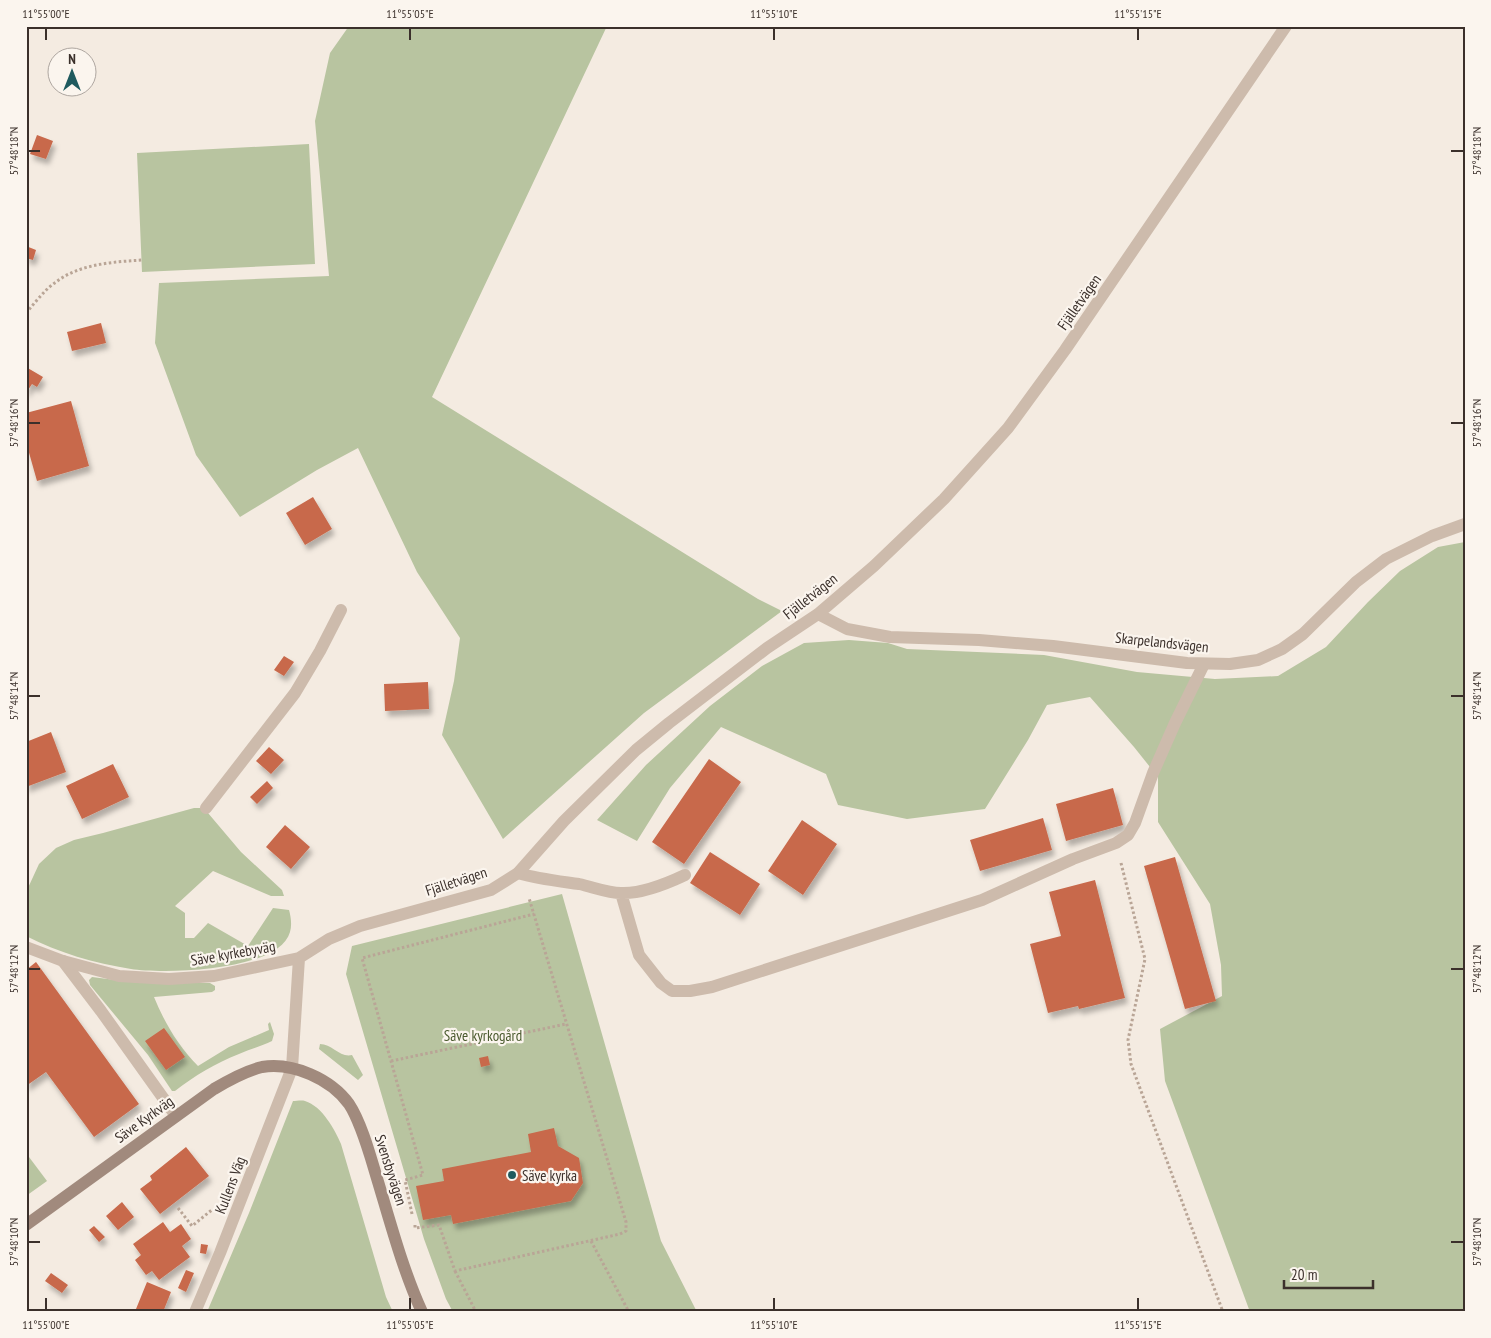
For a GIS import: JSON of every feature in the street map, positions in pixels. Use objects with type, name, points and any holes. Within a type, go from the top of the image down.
[{"type":"street","name":"Fjälletvägen","points":[[299,958],[329,939],[360,926],[491,890],[518,873],[564,821],[636,750],[767,648],[818,614],[874,566],[944,499],[1008,428],[1065,350],[1286,26]]},
{"type":"street","name":"Skarpelandsvägen","points":[[818,614],[847,629],[890,637],[960,639],[1052,646],[1204,664],[1230,664],[1266,657],[1282,649],[1303,634],[1356,582],[1386,559],[1432,536],[1465,524]]},
{"type":"street","points":[[206,808],[296,693],[320,652],[341,610]]},
{"type":"street","points":[[621,893],[639,955],[661,983],[672,991],[690,991],[712,987],[982,900],[1073,859],[1116,843],[1128,835],[1135,823],[1153,773],[1175,723],[1204,664]]},
{"type":"street","points":[[518,873],[621,893],[644,890],[673,881],[685,875]]},
{"type":"street","name":"Säve kyrkebyväg","points":[[26,948],[63,961],[119,976],[169,978],[214,976],[299,958]]},
{"type":"street","points":[[292,1068],[299,958]]},
{"type":"street","points":[[63,961],[102,1011],[176,1116]]},
{"type":"street","name":"Säve Kyrkväg","points":[[26,1225],[214,1088],[244,1073],[264,1067],[292,1068]]},
{"type":"street","name":"Kullens Väg","points":[[195,1312],[238,1209],[292,1068]]},
{"type":"street","name":"Svensbyvägen","points":[[292,1068],[318,1077],[349,1104],[363,1137],[403,1266],[422,1312]]},
{"type":"path","points":[[26,314],[55,282],[71,272],[116,262],[142,260]]},
{"type":"path","points":[[1116,843],[1145,959],[1128,1040],[1132,1064],[1223,1312]]},
{"type":"path","points":[[455,1271],[591,1241],[626,1231],[626,1224],[528,894],[531,877]]},
{"type":"path","points":[[476,1312],[455,1271],[439,1225],[415,1228],[405,1180],[423,1175],[362,958],[534,914]]},
{"type":"path","points":[[391,1060],[566,1024]]},
{"type":"path","points":[[178,1208],[192,1226],[220,1204],[238,1209]]},
{"type":"path","points":[[591,1241],[629,1312]]},
{"type":"green space","points":[[349,26],[607,26],[432,397],[758,599],[782,611],[644,713],[503,839],[442,735],[454,681],[460,638],[417,572],[358,448],[317,470],[240,517],[196,455],[155,343],[159,283],[329,276],[315,121],[330,53]]},
{"type":"green space","points":[[309,144],[315,264],[142,272],[137,153]]},
{"type":"green space","points":[[1465,542],[1465,1312],[1250,1312],[1165,1081],[1160,1029],[1222,996],[1221,965],[1210,904],[1158,822],[1158,777],[1090,697],[1047,705],[1028,740],[985,809],[907,819],[838,805],[826,774],[721,727],[670,788],[637,841],[597,820],[646,765],[710,706],[762,666],[804,643],[849,640],[888,643],[907,649],[1044,655],[1137,672],[1215,679],[1278,676],[1326,647],[1400,571],[1438,547]]},
{"type":"green space","points":[[200,808],[208,813],[241,852],[282,890],[284,896],[271,896],[213,871],[175,906],[185,913],[185,938],[194,938],[208,923],[248,946],[273,908],[289,910],[290,913],[290,932],[281,945],[265,955],[243,963],[192,970],[168,971],[117,967],[77,957],[26,936],[27,890],[39,864],[56,848],[74,840]]},
{"type":"green space","name":"Säve kyrkogård","points":[[562,894],[661,1241],[697,1312],[453,1312],[446,1299],[424,1239],[346,974],[352,946]]},
{"type":"green space","points":[[92,977],[131,982],[210,983],[215,986],[215,990],[212,992],[154,997],[162,1016],[173,1034],[198,1066],[229,1047],[269,1030],[268,1024],[270,1022],[274,1034],[272,1041],[222,1061],[175,1091],[172,1091],[148,1055],[90,985],[89,980]]},
{"type":"green space","points":[[320,1044],[328,1046],[344,1055],[352,1055],[363,1075],[358,1080],[319,1049]]},
{"type":"green space","points":[[293,1101],[305,1101],[317,1108],[327,1119],[341,1144],[386,1297],[393,1312],[207,1312],[249,1213]]},
{"type":"green space","points":[[26,1153],[47,1181],[26,1196]]},
{"type":"building","points":[[37,135],[53,141],[46,159],[30,154]]},
{"type":"building","points":[[26,246],[36,250],[33,260],[26,258]]},
{"type":"building","points":[[101,323],[106,343],[72,351],[67,332]]},
{"type":"building","points":[[26,367],[43,377],[37,387],[32,384],[26,393]]},
{"type":"building","points":[[71,401],[89,466],[37,481],[26,442],[26,413]]},
{"type":"building","points":[[313,497],[332,529],[305,545],[286,513]]},
{"type":"building","points":[[284,656],[294,662],[284,676],[274,670]]},
{"type":"building","points":[[428,682],[429,709],[385,711],[384,684]]},
{"type":"building","points":[[51,732],[66,772],[26,787],[26,742]]},
{"type":"building","points":[[269,747],[284,760],[271,774],[256,761]]},
{"type":"building","points":[[709,759],[741,782],[684,864],[652,842]]},
{"type":"building","points":[[113,764],[129,797],[82,819],[66,786]]},
{"type":"building","points":[[267,781],[273,788],[257,804],[250,797]]},
{"type":"building","points":[[1113,788],[1123,825],[1066,841],[1056,804]]},
{"type":"building","points":[[1043,818],[1052,850],[980,871],[970,840]]},
{"type":"building","points":[[802,820],[837,844],[803,895],[768,871]]},
{"type":"building","points":[[285,825],[310,847],[291,869],[266,847]]},
{"type":"building","points":[[710,852],[760,884],[740,915],[690,883]]},
{"type":"building","points":[[1175,857],[1216,1001],[1185,1009],[1144,866]]},
{"type":"building","points":[[1095,880],[1125,998],[1079,1009],[1078,1006],[1048,1013],[1030,944],[1061,936],[1049,892]]},
{"type":"building","points":[[36,962],[139,1104],[94,1137],[46,1072],[26,1086],[26,970]]},
{"type":"building","points":[[164,1028],[185,1057],[166,1070],[145,1041]]},
{"type":"building","points":[[488,1056],[490,1065],[481,1067],[479,1058]]},
{"type":"building","name":"Säve kyrka","points":[[554,1128],[558,1146],[579,1158],[583,1183],[571,1201],[453,1224],[451,1215],[423,1220],[416,1186],[444,1181],[442,1169],[531,1152],[528,1134]]},
{"type":"building","points":[[186,1147],[209,1176],[160,1214],[140,1189],[152,1180],[150,1176]]},
{"type":"building","points":[[122,1202],[134,1217],[118,1230],[106,1216]]},
{"type":"building","points":[[163,1222],[170,1232],[181,1224],[191,1239],[182,1246],[190,1257],[159,1280],[152,1271],[146,1275],[135,1260],[141,1255],[133,1244]]},
{"type":"building","points":[[94,1226],[105,1237],[99,1242],[89,1230]]},
{"type":"building","points":[[201,1244],[208,1245],[206,1254],[200,1253]]},
{"type":"building","points":[[186,1270],[194,1273],[186,1292],[178,1288]]},
{"type":"building","points":[[51,1273],[68,1285],[62,1293],[45,1281]]},
{"type":"building","points":[[147,1282],[171,1292],[163,1312],[143,1312],[136,1309]]},
{"type":"place","name":"Säve kyrka","points":[[512,1175]]}]
